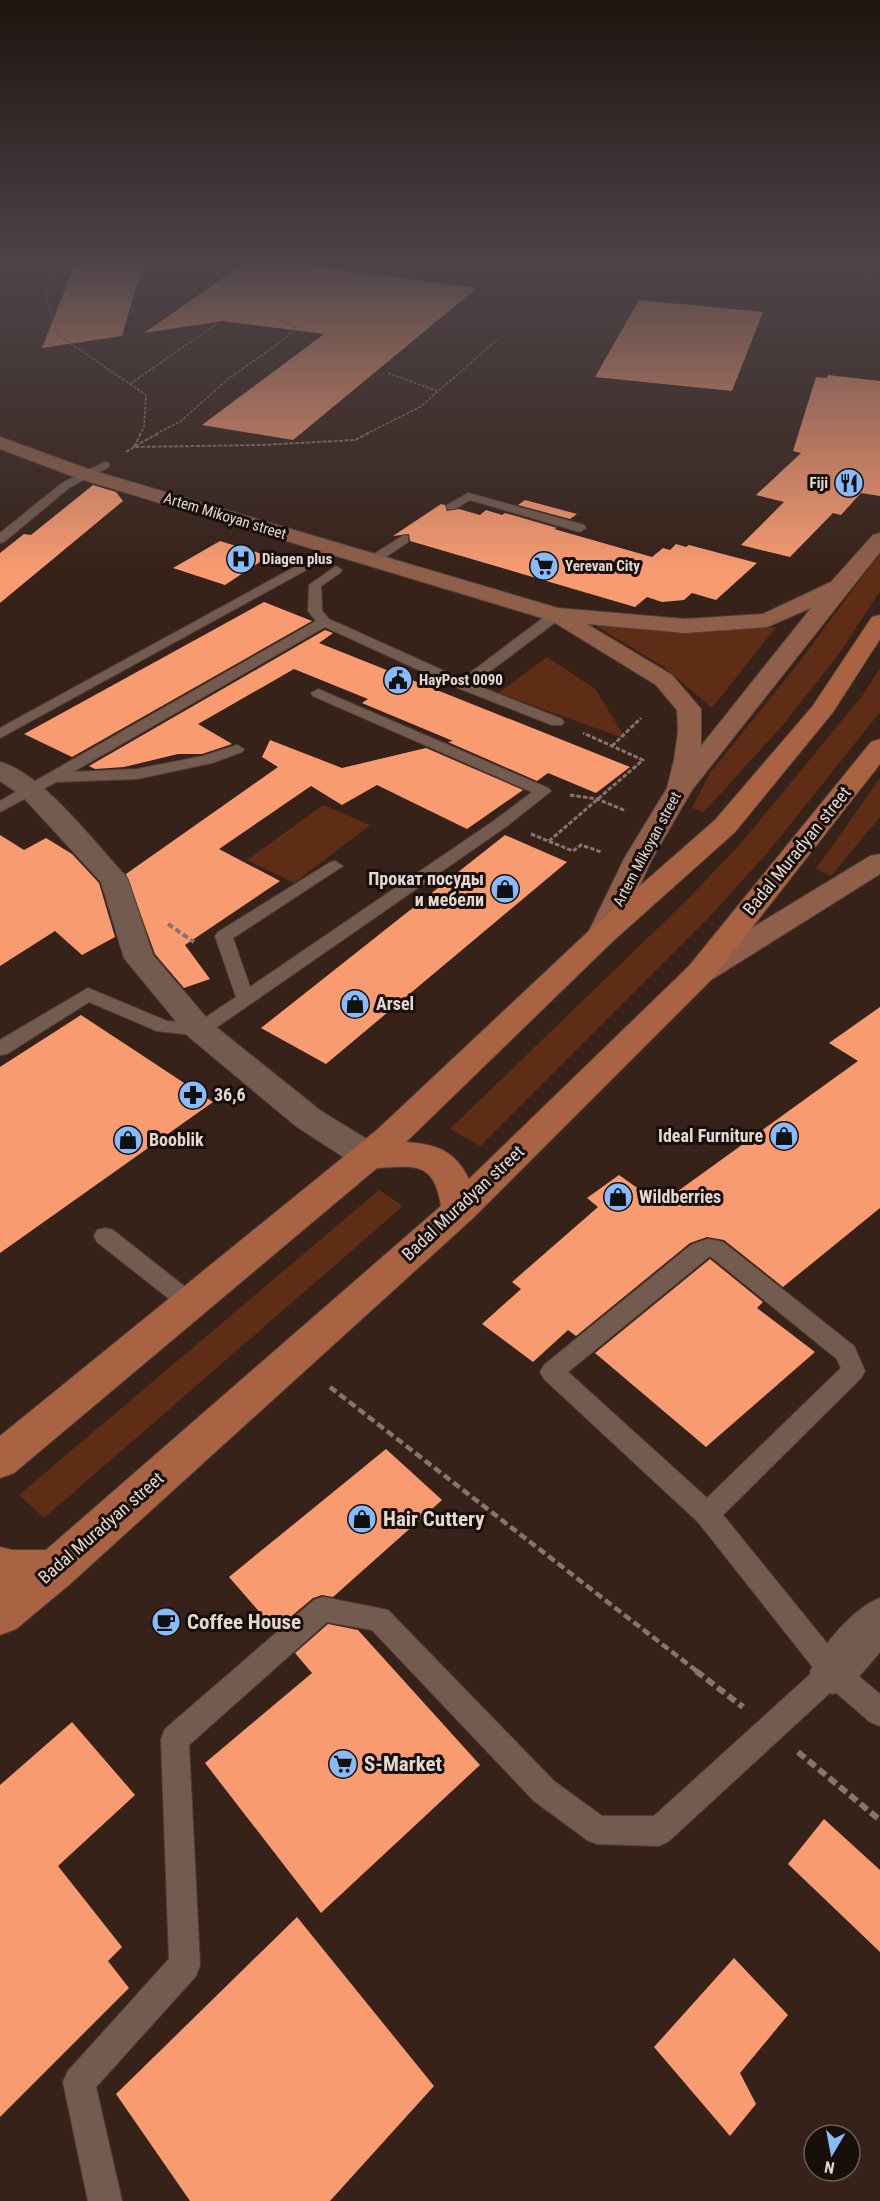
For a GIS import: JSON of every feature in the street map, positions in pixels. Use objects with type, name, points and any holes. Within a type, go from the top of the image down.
[{"type":"main road","name":"Artem Mikoyan street","points":[[0,443],[84,474],[556,615],[684,626],[767,620],[839,587],[880,538]]},
{"type":"main road","points":[[680,788],[839,587]]},
{"type":"main road","name":"Artem Mikoyan street","points":[[556,615],[664,680],[689,710],[688,751],[680,788],[638,859],[602,935]]},
{"type":"main road","points":[[0,1461],[368,1156],[602,935],[725,826],[821,712],[880,622]]},
{"type":"main road","name":"Badal Muradyan street","points":[[0,1614],[55,1570],[459,1210],[700,973],[880,747]]},
{"type":"main road","points":[[700,973],[880,862]]},
{"type":"main road","points":[[368,1156],[421,1156],[438,1162],[450,1175],[459,1210]]},
{"type":"main road","points":[[0,1567],[12,1570],[55,1570]]},
{"type":"street","points":[[0,770],[42,784],[114,880],[138,958],[200,1030],[309,1119],[368,1156]]},
{"type":"street","points":[[833,1672],[880,1619]]},
{"type":"lane","points":[[0,539],[66,485],[105,465]]},
{"type":"lane","points":[[451,507],[468,496],[580,528]]},
{"type":"lane","points":[[373,560],[404,539]]},
{"type":"lane","points":[[0,734],[335,549]]},
{"type":"lane","points":[[336,570],[315,585],[315,611],[324,622],[463,685],[558,722]]},
{"type":"lane","points":[[463,685],[556,615]]},
{"type":"lane","points":[[0,807],[324,622]]},
{"type":"lane","points":[[0,1049],[88,994],[164,1027],[200,1030],[501,823],[543,791],[318,693]]},
{"type":"lane","points":[[42,784],[137,774],[207,760],[237,750]]},
{"type":"lane","points":[[245,998],[224,936],[335,866]]},
{"type":"lane","points":[[105,1236],[190,1303]]},
{"type":"lane","points":[[707,1514],[853,1371],[846,1353],[715,1248],[708,1247],[699,1251],[552,1372],[707,1514],[833,1672],[880,1712]]},
{"type":"lane","points":[[105,2201],[79,2082],[185,1965],[175,1739],[323,1609],[379,1619],[544,1791],[597,1830],[659,1831],[833,1672]]},
{"type":"path","points":[[105,367],[146,395],[144,428],[134,447]]},
{"type":"path","points":[[130,384],[155,367]]},
{"type":"path","points":[[105,465],[181,421],[228,379],[245,367]]},
{"type":"path","points":[[134,447],[261,445],[355,440],[420,407],[466,367]]},
{"type":"path","points":[[388,373],[438,391]]},
{"type":"path","points":[[612,746],[641,718]]},
{"type":"path","points":[[549,841],[643,760],[558,722]]},
{"type":"path","points":[[543,791],[597,799],[627,811]]},
{"type":"path","points":[[501,823],[573,851],[581,845],[601,852]]},
{"type":"path","points":[[330,1387],[772,1730],[880,1820]]},
{"type":"shaded area","points":[[880,553],[880,591],[839,654],[781,727],[704,812],[692,808],[710,773],[800,661]]},
{"type":"shaded area","points":[[596,626],[690,632],[776,627],[712,708],[664,667]]},
{"type":"shaded area","points":[[547,657],[595,689],[626,739],[498,693]]},
{"type":"shaded area","points":[[880,668],[880,712],[769,851],[713,913],[480,1146],[450,1129],[686,901],[742,842],[863,695]]},
{"type":"shaded area","points":[[880,778],[880,817],[831,876],[816,869]]},
{"type":"shaded area","points":[[323,805],[370,825],[294,883],[247,860]]},
{"type":"shaded area","points":[[379,1190],[403,1206],[44,1518],[19,1495]]},
{"type":"building","points":[[280,367],[382,367],[293,440],[202,425]]},
{"type":"building","points":[[601,367],[742,367],[732,391],[595,377]]},
{"type":"building","points":[[828,375],[880,381],[880,496],[861,493],[841,515],[833,513],[790,557],[741,545],[784,502],[756,495],[801,453],[793,451],[816,377],[827,378]]},
{"type":"building","points":[[93,485],[116,492],[123,501],[0,603],[0,553],[24,534],[31,535]]},
{"type":"building","points":[[525,500],[577,514],[570,519],[518,505]]},
{"type":"building","points":[[441,504],[445,505],[447,511],[459,509],[480,515],[486,510],[502,515],[505,513],[652,557],[663,548],[670,550],[676,544],[686,547],[689,545],[757,563],[716,600],[692,593],[684,600],[662,602],[647,597],[635,607],[410,541],[409,534],[393,536]]},
{"type":"building","points":[[220,541],[269,556],[225,585],[173,568]]},
{"type":"building","points":[[264,602],[312,621],[72,757],[24,734]]},
{"type":"building","points":[[325,630],[333,633],[319,643],[630,767],[596,793],[548,773],[537,781],[448,742],[453,741],[362,703],[368,699],[294,669],[198,724],[232,744],[202,754],[178,754],[124,767],[95,769],[89,766]]},
{"type":"building","points":[[270,740],[342,768],[426,748],[523,790],[467,829],[377,785],[342,805],[311,786],[219,849],[280,881],[185,945],[210,979],[184,988],[155,954],[126,874],[278,767],[262,757]]},
{"type":"building","points":[[0,835],[24,850],[46,838],[72,854],[99,883],[115,937],[82,955],[55,931],[0,966]]},
{"type":"building","points":[[505,835],[567,862],[326,1064],[261,1028]]},
{"type":"building","points":[[880,1007],[880,1208],[783,1287],[724,1240],[707,1237],[690,1243],[576,1336],[568,1330],[533,1362],[482,1324],[521,1289],[512,1282],[598,1207],[587,1198],[619,1175],[660,1204],[858,1061],[829,1043]]},
{"type":"building","points":[[81,1015],[213,1102],[0,1253],[0,1067]]},
{"type":"building","points":[[710,1259],[763,1302],[757,1308],[815,1352],[706,1447],[595,1353]]},
{"type":"building","name":"Hair Cuttery","points":[[386,1449],[442,1500],[333,1597],[322,1595],[313,1598],[275,1630],[229,1577]]},
{"type":"building","points":[[328,1624],[358,1630],[480,1765],[321,1913],[205,1763],[312,1673],[295,1653]]},
{"type":"building","points":[[72,1722],[135,1795],[58,1866],[122,1947],[108,1961],[129,1988],[0,2117],[0,1785]]},
{"type":"building","points":[[824,1819],[880,1870],[880,1952],[788,1864]]},
{"type":"building","points":[[297,1917],[434,2086],[330,2201],[190,2201],[116,2094]]},
{"type":"building","points":[[734,1958],[788,2015],[740,2073],[756,2104],[730,2136],[654,2047]]},
{"type":"place","name":"Fiji","points":[[849,483]]},
{"type":"place","name":"Diagen plus","points":[[241,559]]},
{"type":"place","name":"Yerevan City","points":[[544,566]]},
{"type":"place","name":"HayPost 0090","points":[[398,680]]},
{"type":"place","name":"Прокат посуды и мебели","points":[[505,889]]},
{"type":"place","name":"Arsel","points":[[355,1004]]},
{"type":"place","name":"36,6","points":[[193,1095]]},
{"type":"place","name":"Ideal Furniture","points":[[784,1136]]},
{"type":"place","name":"Booblik","points":[[128,1140]]},
{"type":"place","name":"Wildberries","points":[[618,1197]]},
{"type":"place","name":"Hair Cuttery","points":[[362,1519]]},
{"type":"place","name":"Coffee House","points":[[166,1622]]},
{"type":"place","name":"S-Market","points":[[343,1764]]}]
